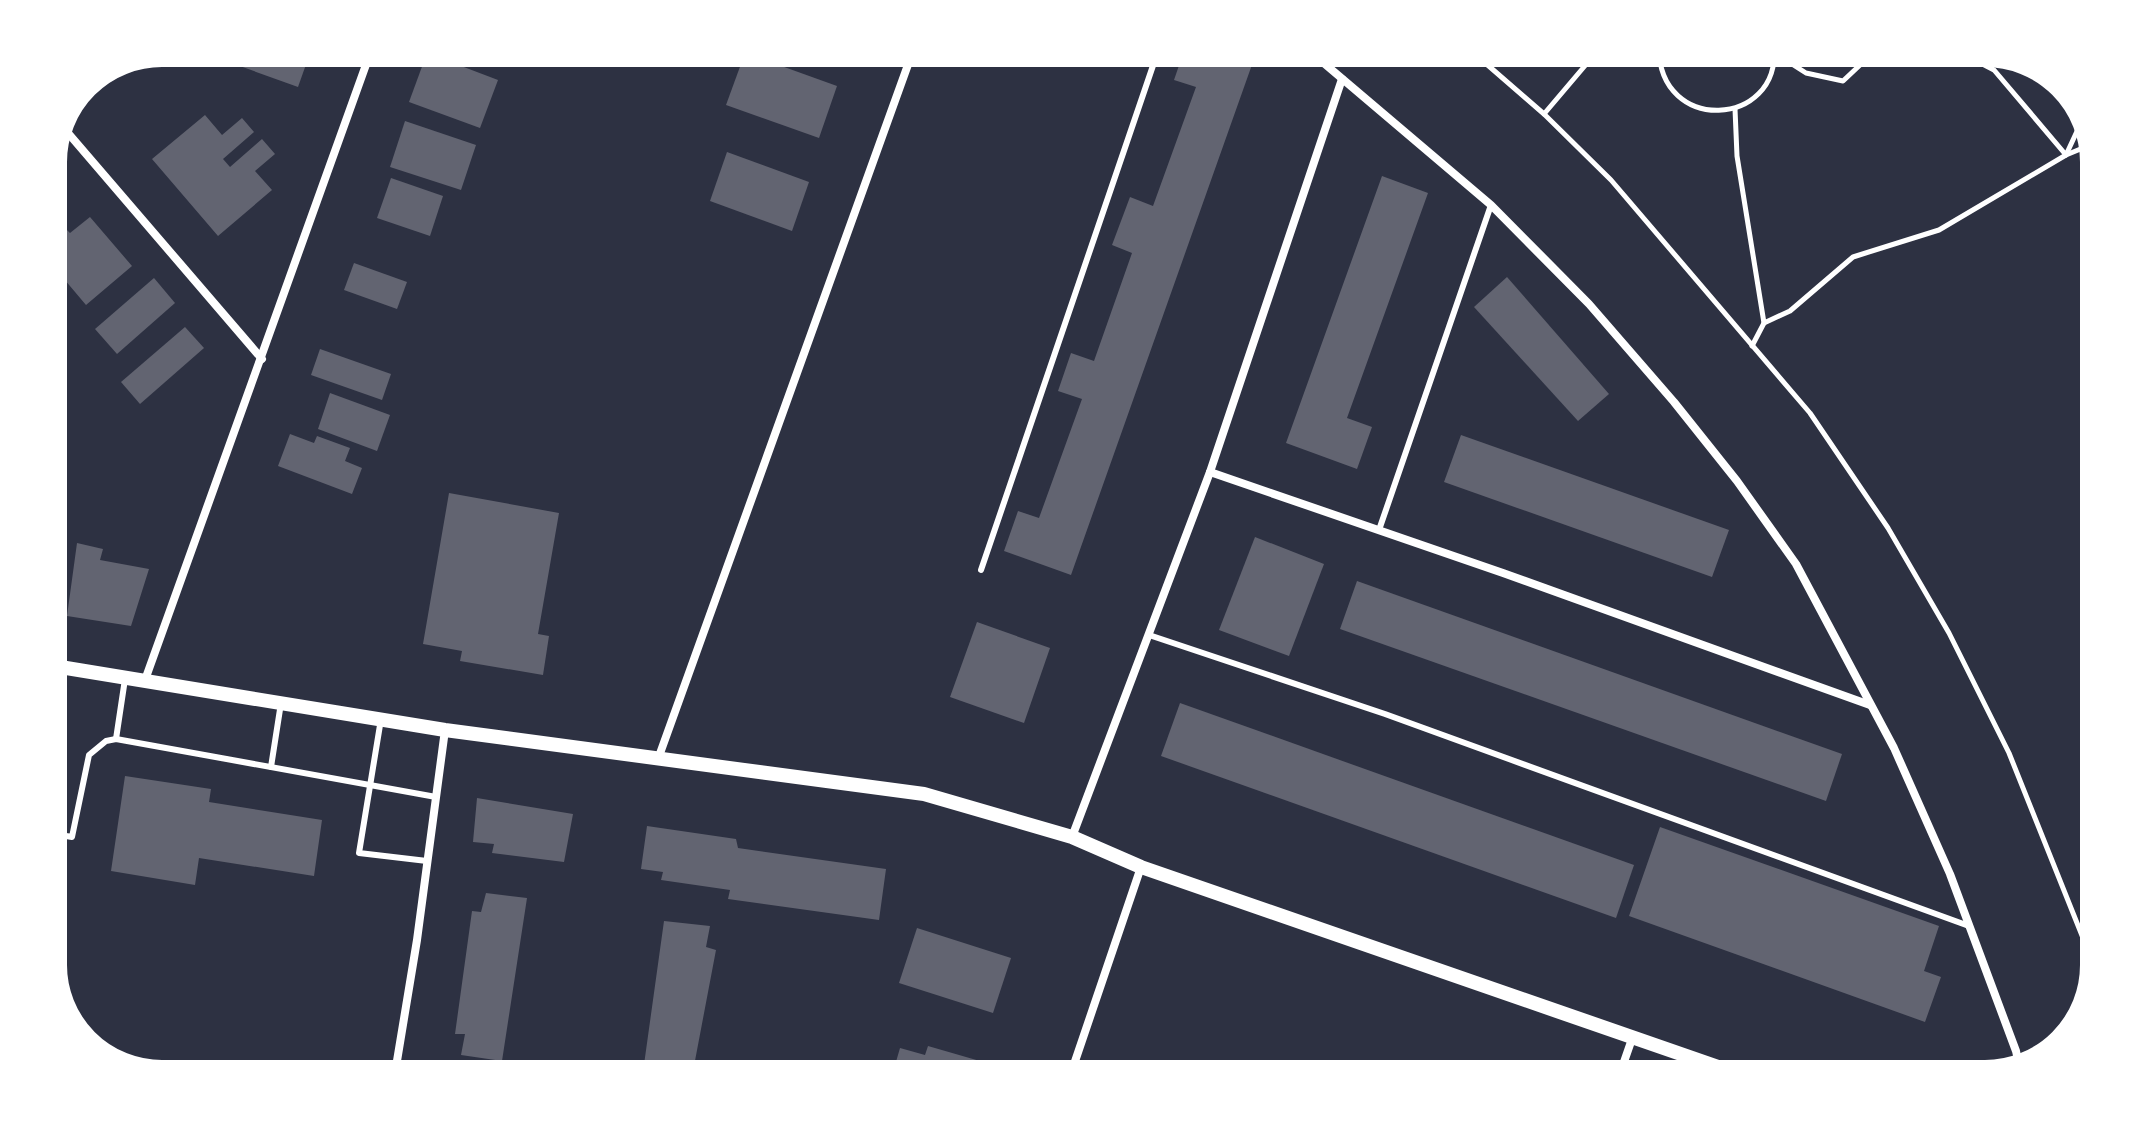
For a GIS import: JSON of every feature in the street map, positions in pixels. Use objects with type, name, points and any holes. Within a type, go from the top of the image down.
[{"type":"street","points":[[145,680],[367,62]]},
{"type":"street","points":[[658,759],[909,62]]},
{"type":"street","points":[[1322,62],[1491,205],[1589,304],[1737,481],[1796,564],[1894,748],[1950,874],[2018,1059]]},
{"type":"street","points":[[1072,837],[1210,472],[1342,79]]},
{"type":"street","points":[[67,132],[262,359]]},
{"type":"street","points":[[1210,472],[1870,705]]},
{"type":"street","points":[[62,667],[445,730],[924,794],[1072,837],[1141,867],[1714,1065]]},
{"type":"street","points":[[396,1065],[445,730]]},
{"type":"street","points":[[1074,1065],[1141,867]]},
{"type":"street","points":[[1623,1065],[1633,1036]]},
{"type":"lane","points":[[981,570],[1154,62]]},
{"type":"lane","points":[[1379,530],[1491,205]]},
{"type":"lane","points":[[1149,635],[1385,714],[1969,926]]},
{"type":"lane","points":[[116,739],[126,676]]},
{"type":"lane","points":[[271,767],[281,702]]},
{"type":"lane","points":[[381,719],[359,853],[427,861]]},
{"type":"lane","points":[[62,835],[72,837],[89,755],[106,741],[116,739],[436,797]]},
{"type":"path","points":[[1484,62],[1544,114],[1611,180],[1810,413],[1888,528],[1949,633],[2009,753],[2085,943]]},
{"type":"path","points":[[1544,114],[1588,62]]},
{"type":"path","points":[[1659,62],[1665,81],[1681,99],[1698,109],[1716,112],[1746,104],[1761,91],[1771,73],[1773,62]]},
{"type":"path","points":[[1791,62],[1806,73],[1843,81],[1863,62]]},
{"type":"path","points":[[1982,62],[1994,70],[2066,155]]},
{"type":"path","points":[[1735,109],[1737,156],[1764,323],[1752,346]]},
{"type":"path","points":[[2066,155],[2079,127]]},
{"type":"path","points":[[1764,323],[1790,311],[1853,257],[1939,230],[2084,148]]},
{"type":"building","points":[[229,62],[307,62],[298,87]]},
{"type":"building","points":[[424,62],[451,62],[498,80],[480,128],[409,102]]},
{"type":"building","points":[[742,62],[770,62],[837,86],[819,138],[726,105]]},
{"type":"building","points":[[1180,62],[1253,62],[1071,575],[1004,551],[1018,511],[1039,518],[1082,399],[1058,391],[1071,353],[1094,361],[1132,253],[1112,245],[1130,197],[1153,206],[1196,87],[1174,80]]},
{"type":"building","points":[[205,115],[222,135],[242,118],[254,132],[223,159],[230,167],[262,139],[275,154],[255,171],[272,190],[218,236],[152,159]]},
{"type":"building","points":[[405,121],[476,145],[461,190],[390,167]]},
{"type":"building","points":[[727,152],[809,182],[792,231],[710,201]]},
{"type":"building","points":[[1382,176],[1428,193],[1347,418],[1372,427],[1357,469],[1286,443]]},
{"type":"building","points":[[391,178],[443,196],[430,236],[377,218]]},
{"type":"building","points":[[90,217],[132,266],[86,305],[62,277],[62,231],[65,228],[70,233]]},
{"type":"building","points":[[354,263],[407,282],[397,309],[344,290]]},
{"type":"building","points":[[1507,277],[1609,394],[1578,421],[1474,307]]},
{"type":"building","points":[[154,278],[175,303],[117,354],[95,329]]},
{"type":"building","points":[[185,327],[204,348],[140,404],[121,382]]},
{"type":"building","points":[[320,349],[391,374],[382,400],[311,375]]},
{"type":"building","points":[[330,393],[390,415],[377,451],[318,429]]},
{"type":"building","points":[[290,434],[314,443],[317,436],[350,448],[345,461],[362,468],[352,494],[278,466]]},
{"type":"building","points":[[1461,435],[1729,530],[1712,577],[1444,482]]},
{"type":"building","points":[[449,493],[559,513],[538,634],[549,636],[543,675],[460,661],[462,651],[423,644]]},
{"type":"building","points":[[1255,537],[1324,564],[1289,656],[1219,630]]},
{"type":"building","points":[[77,543],[103,549],[100,560],[149,569],[131,626],[67,616]]},
{"type":"building","points":[[1357,581],[1842,754],[1826,801],[1340,629]]},
{"type":"building","points":[[977,622],[1050,648],[1024,723],[950,697]]},
{"type":"building","points":[[1180,703],[1634,865],[1616,918],[1161,756]]},
{"type":"building","points":[[125,776],[211,789],[209,802],[322,820],[314,876],[199,858],[195,885],[111,871]]},
{"type":"building","points":[[477,798],[573,814],[564,862],[492,853],[494,844],[473,842]]},
{"type":"building","points":[[647,826],[736,839],[738,848],[886,869],[879,920],[728,899],[730,890],[661,880],[663,872],[641,869]]},
{"type":"building","points":[[1660,827],[1939,926],[1924,971],[1941,977],[1925,1022],[1629,916]]},
{"type":"building","points":[[486,893],[527,898],[502,1061],[461,1055],[465,1034],[455,1034],[472,911],[481,912]]},
{"type":"building","points":[[664,921],[710,926],[706,947],[716,950],[694,1065],[644,1065]]},
{"type":"building","points":[[917,928],[1011,958],[993,1013],[899,983]]},
{"type":"building","points":[[928,1046],[994,1065],[895,1065],[900,1048],[925,1055]]}]
